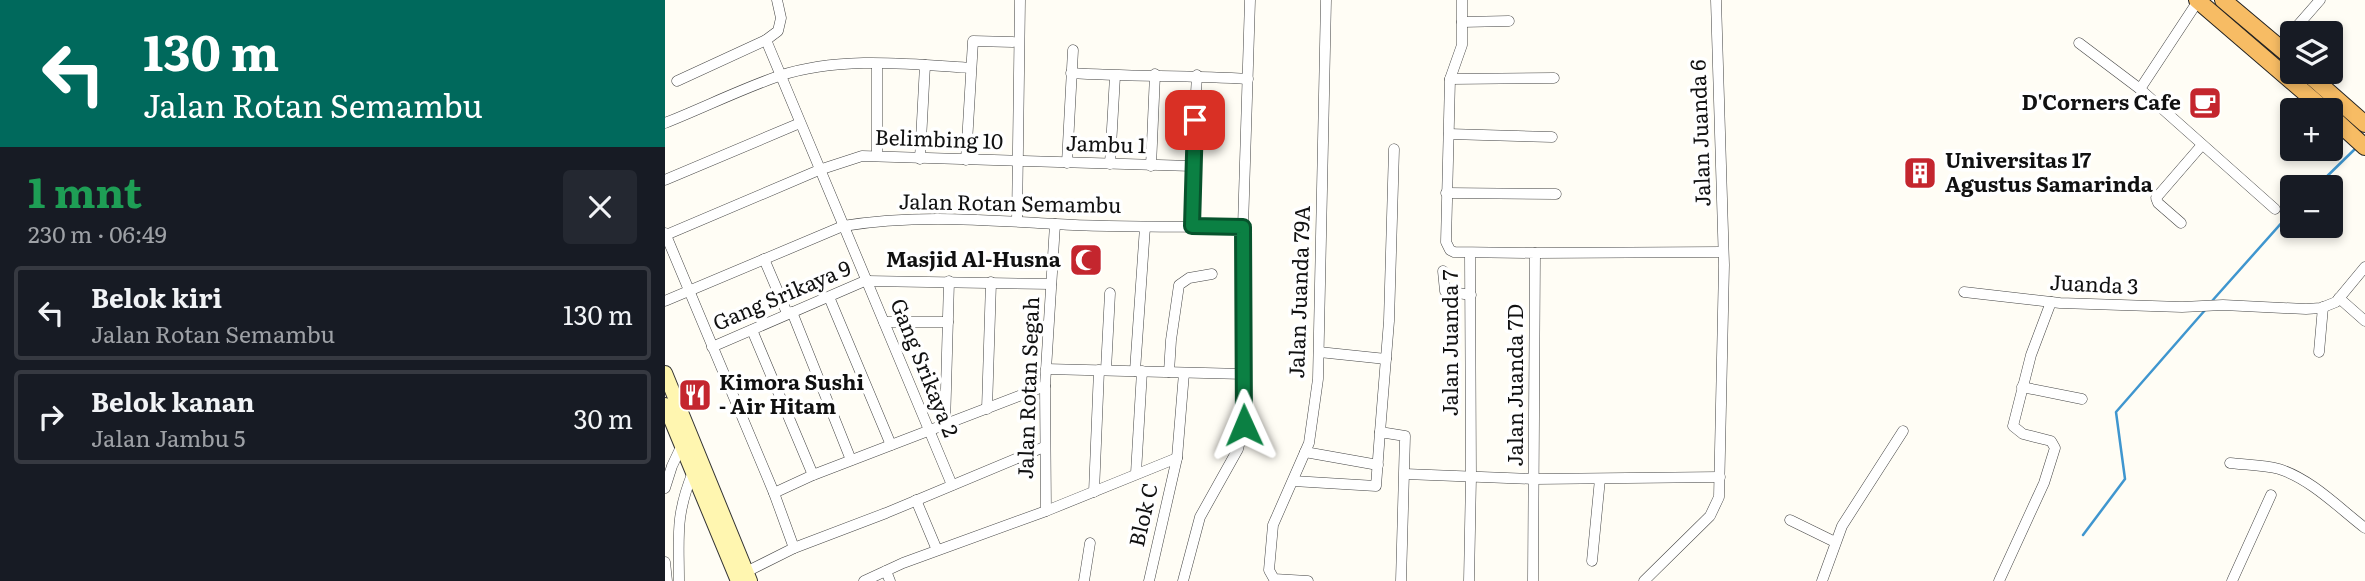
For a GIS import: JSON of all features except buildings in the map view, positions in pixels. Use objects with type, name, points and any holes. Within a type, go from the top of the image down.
[{"type":"highway","points":[[2197,0],[2311,98]]},
{"type":"highway","points":[[2223,0],[2279,47]]},
{"type":"highway","points":[[2320,84],[2360,119]]},
{"type":"highway","points":[[2343,127],[2365,147]]},
{"type":"main road","points":[[665,373],[700,458],[742,578]]},
{"type":"main road","points":[[665,405],[681,447],[742,578]]},
{"type":"street","points":[[677,81],[766,40],[778,31],[781,18],[778,0]]},
{"type":"street","points":[[1017,221],[1020,0]]},
{"type":"street","points":[[1183,581],[1200,517],[1243,436],[1243,227],[1250,0]]},
{"type":"street","name":"Jalan Juanda 79A","points":[[1308,581],[1274,579],[1269,570],[1273,525],[1305,452],[1315,410],[1319,352],[1326,0]]},
{"type":"street","name":"Jalan Juanda 7","points":[[1462,0],[1462,45],[1450,79],[1446,193],[1447,245],[1452,251],[1471,254],[1469,581]]},
{"type":"street","name":"Jalan Juanda 6","points":[[1644,581],[1710,516],[1719,501],[1724,265],[1716,0]]},
{"type":"street","points":[[2140,89],[2197,0]]},
{"type":"street","points":[[2279,47],[2320,0]]},
{"type":"street","points":[[1462,22],[1509,21]]},
{"type":"street","name":"Gang Srikaya 2","points":[[766,40],[952,485]]},
{"type":"street","points":[[966,160],[973,40],[1013,42]]},
{"type":"street","points":[[2079,43],[2140,89],[2275,209]]},
{"type":"street","points":[[1067,163],[1073,50]]},
{"type":"street","points":[[877,64],[877,156]]},
{"type":"street","points":[[665,123],[780,76],[822,68],[877,64],[971,68]]},
{"type":"street","points":[[920,159],[925,65]]},
{"type":"street","points":[[1071,73],[1115,76],[1197,75],[1248,79]]},
{"type":"street","points":[[1150,166],[1156,74]]},
{"type":"street","points":[[1192,226],[1197,75]]},
{"type":"street","points":[[1110,164],[1115,76]]},
{"type":"street","points":[[1450,79],[1554,78]]},
{"type":"street","points":[[665,180],[800,123]]},
{"type":"street","points":[[1449,134],[1552,137]]},
{"type":"street","points":[[2181,223],[2158,203],[2157,197],[2201,146]]},
{"type":"street","points":[[1293,481],[1377,486],[1386,359],[1394,149]]},
{"type":"street","name":"Belimbing 10","points":[[665,234],[848,159],[877,156],[1018,162]]},
{"type":"street","name":"Jambu 1","points":[[1018,162],[1192,166]]},
{"type":"street","points":[[1446,193],[1556,194]]},
{"type":"street","name":"Jalan Rotan Semambu","points":[[665,301],[843,226],[874,221],[920,219],[1145,227],[1243,227]]},
{"type":"street","name":"Jalan Rotan Segah","points":[[1046,510],[1045,386],[1055,224]]},
{"type":"street","points":[[1136,474],[1145,227]]},
{"type":"street","points":[[665,234],[794,548]]},
{"type":"street","points":[[1471,254],[1723,251]]},
{"type":"street","name":"Jalan Juanda 7D","points":[[1533,581],[1535,253]]},
{"type":"street","points":[[764,260],[789,312],[851,460]]},
{"type":"street","points":[[2319,352],[2323,307],[2333,304],[2365,268]]},
{"type":"street","points":[[1443,271],[1445,291],[1471,295]]},
{"type":"street","points":[[1170,372],[1171,340],[1179,285],[1189,278],[1212,274]]},
{"type":"street","points":[[867,281],[1051,284]]},
{"type":"street","name":"Gang Srikaya 9","points":[[712,347],[867,281]]},
{"type":"street","points":[[944,425],[949,281]]},
{"type":"street","points":[[987,409],[991,282]]},
{"type":"street","name":"Juanda 3","points":[[1964,292],[2051,302],[2182,307],[2323,307]]},
{"type":"street","points":[[1094,492],[1110,293]]},
{"type":"street","points":[[829,297],[891,445]]},
{"type":"street","points":[[2339,298],[2365,321]]},
{"type":"street","points":[[1999,581],[2045,483],[2055,448],[2051,441],[2023,434],[2013,426],[2031,355],[2051,302]]},
{"type":"street","points":[[884,322],[948,322]]},
{"type":"street","points":[[752,330],[813,475]]},
{"type":"street","points":[[1319,352],[1386,359]]},
{"type":"street","points":[[1046,369],[1244,374]]},
{"type":"street","name":"Blok C","points":[[1149,581],[1177,458],[1184,373]]},
{"type":"street","points":[[773,493],[851,460],[1045,386]]},
{"type":"street","points":[[2022,387],[2082,399]]},
{"type":"street","points":[[1822,581],[1842,526],[1903,431]]},
{"type":"street","points":[[1380,432],[1405,437],[1401,581]]},
{"type":"street","points":[[665,488],[681,447]]},
{"type":"street","points":[[742,578],[794,548],[1044,447]]},
{"type":"street","points":[[1305,452],[1378,465]]},
{"type":"street","points":[[678,581],[678,529],[683,497],[700,458]]},
{"type":"street","points":[[864,581],[888,576],[937,550],[1177,458]]},
{"type":"street","points":[[2230,463],[2276,468],[2289,473],[2315,489],[2365,528]]},
{"type":"street","points":[[1405,474],[1535,479],[1720,477]]},
{"type":"street","points":[[1592,561],[1599,479]]},
{"type":"street","points":[[2232,581],[2271,495]]},
{"type":"street","points":[[916,500],[937,550]]},
{"type":"street","points":[[1790,520],[1835,542]]},
{"type":"street","points":[[665,528],[678,529]]},
{"type":"street","points":[[1084,581],[1090,543]]},
{"type":"street","points":[[665,562],[667,581]]},
{"type":"waterway","points":[[2328,175],[2356,148]]},
{"type":"waterway","points":[[2212,301],[2280,225]]},
{"type":"waterway","points":[[2083,535],[2125,479],[2116,412],[2206,309]]},
{"type":"place","name":"D'Corners Cafe","points":[[2205,103]]},
{"type":"place","name":"Universitas 17 Agustus Samarinda","points":[[1920,173]]},
{"type":"place","name":"Masjid Al-Husna","points":[[1086,260]]},
{"type":"place","name":"Kimora Sushi - Air Hitam","points":[[695,395]]},
{"type":"route","points":[[1195,120],[1192,226],[1243,227],[1244,425]]}]
